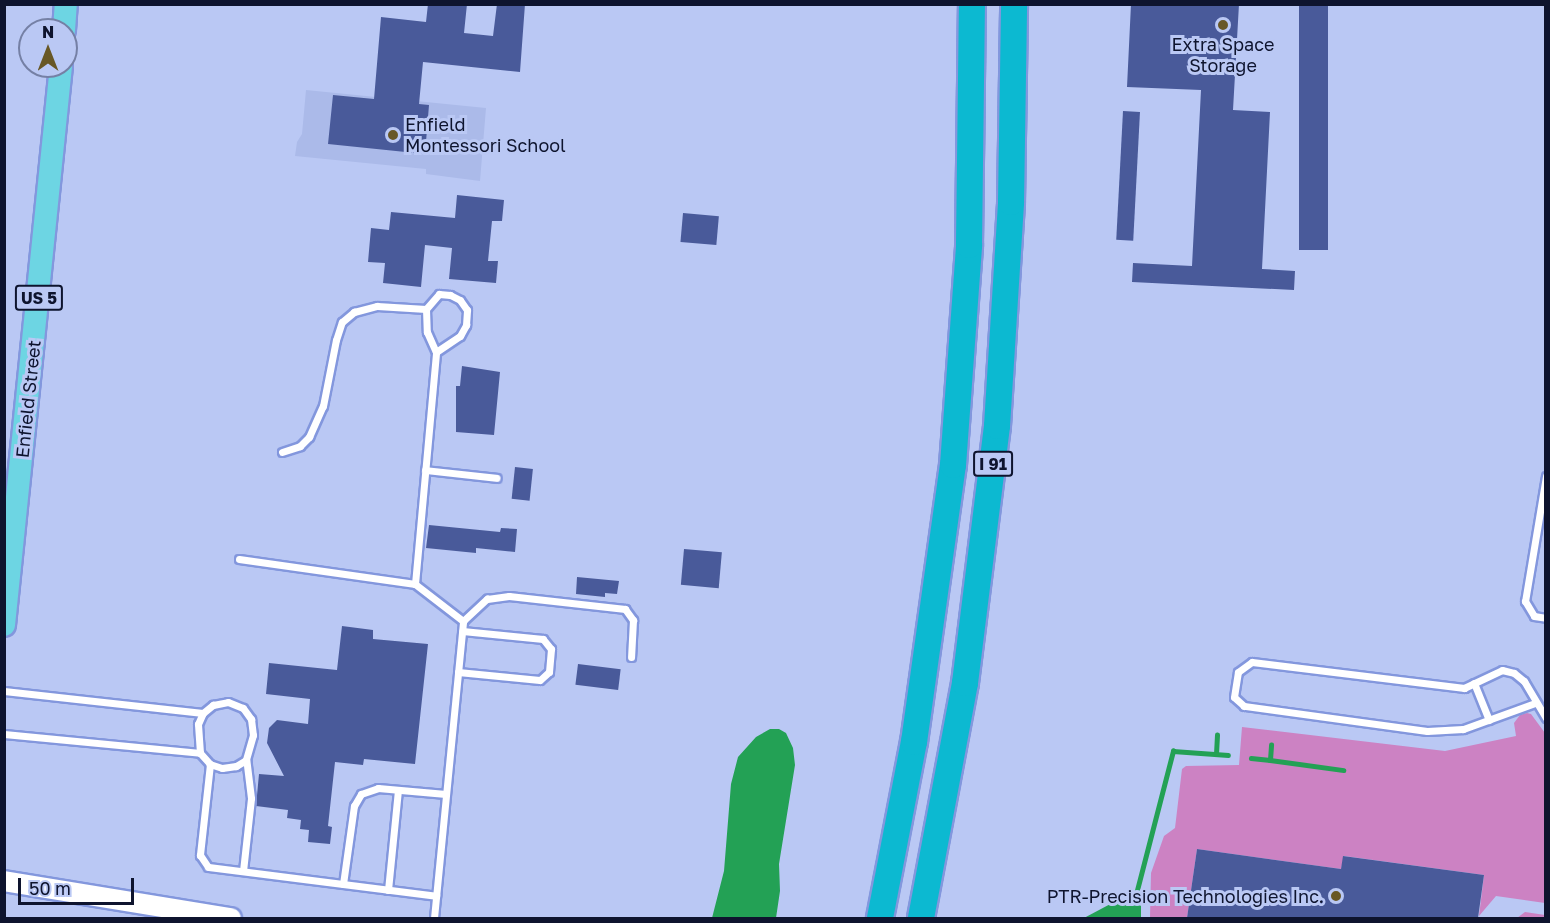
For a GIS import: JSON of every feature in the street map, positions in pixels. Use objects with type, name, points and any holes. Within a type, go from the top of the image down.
[{"type":"highway","name":"I 91","points":[[880,918],[918,722],[953,465],[969,246],[972,4]]},
{"type":"highway","name":"I 91","points":[[921,918],[965,683],[993,468],[1010,249],[1014,4]]},
{"type":"main road","name":"Enfield Street","points":[[4,625],[60,78]]},
{"type":"street","points":[[4,881],[231,918]]},
{"type":"lane","points":[[415,584],[435,352],[427,332],[426,309],[439,294],[460,300],[466,310],[466,325],[460,336],[435,352]]},
{"type":"lane","points":[[282,452],[300,446],[309,437],[323,406],[336,340],[342,322],[354,312],[376,306],[426,309]]},
{"type":"lane","points":[[425,470],[497,478]]},
{"type":"lane","points":[[1545,476],[1525,601],[1534,616],[1545,618]]},
{"type":"lane","points":[[240,560],[415,584],[463,621]]},
{"type":"lane","points":[[434,918],[463,621],[487,599],[509,596],[625,609],[633,620],[631,657]]},
{"type":"lane","points":[[459,672],[540,680],[549,672],[551,649],[543,639],[462,631]]},
{"type":"lane","points":[[1535,703],[1463,729],[1427,731],[1244,706],[1234,697],[1238,672],[1252,662],[1464,688],[1502,670],[1514,673],[1524,681],[1545,718]]},
{"type":"lane","points":[[1474,683],[1489,720]]},
{"type":"lane","points":[[4,691],[203,713]]},
{"type":"lane","points":[[243,872],[251,798],[246,760],[253,735],[251,719],[243,708],[228,702],[213,705],[203,713],[198,724],[200,753],[210,764],[222,768],[236,766],[246,760]]},
{"type":"lane","points":[[4,734],[200,753]]},
{"type":"lane","points":[[210,764],[200,855],[208,867],[436,896]]},
{"type":"lane","points":[[343,884],[354,806],[361,794],[378,788],[446,795]]},
{"type":"lane","points":[[388,890],[398,790]]},
{"type":"shaded area","name":"Enfield Montessori School","points":[[306,90],[486,108],[480,181],[426,174],[426,169],[295,156],[297,142],[302,134]]},
{"type":"shaded area","points":[[1531,714],[1545,733],[1545,903],[1496,896],[1479,916],[1484,875],[1344,856],[1341,869],[1197,849],[1187,918],[1150,918],[1151,873],[1164,836],[1175,828],[1182,769],[1186,766],[1239,765],[1242,727],[1445,751],[1516,736],[1514,723],[1520,715]]},
{"type":"shaded area","points":[[770,729],[779,729],[786,733],[793,748],[795,765],[779,864],[780,891],[776,918],[712,918],[724,871],[731,784],[738,757],[756,737]]},
{"type":"shaded area","points":[[1136,894],[1141,899],[1141,918],[1084,918],[1116,901]]},
{"type":"shaded area","points":[[1525,912],[1545,915],[1545,918],[1517,918]]},
{"type":"building","points":[[428,4],[467,4],[464,33],[493,36],[497,4],[525,4],[520,72],[423,62],[419,104],[429,105],[425,154],[328,144],[333,95],[374,99],[381,17],[426,22]]},
{"type":"building","points":[[1131,4],[1239,4],[1233,110],[1270,112],[1262,269],[1295,271],[1294,290],[1132,282],[1133,263],[1192,266],[1201,90],[1127,87]]},
{"type":"building","points":[[1299,4],[1328,4],[1328,250],[1299,250]]},
{"type":"building","points":[[1123,111],[1140,112],[1133,241],[1116,240]]},
{"type":"building","points":[[457,195],[504,200],[502,221],[492,221],[488,261],[498,261],[496,283],[449,279],[452,248],[425,245],[421,287],[383,283],[385,263],[368,262],[371,228],[389,230],[391,212],[455,218]]},
{"type":"building","points":[[683,213],[719,216],[716,245],[680,242]]},
{"type":"building","points":[[462,366],[500,372],[494,435],[456,432],[456,386],[460,386]]},
{"type":"building","points":[[515,467],[533,469],[530,501],[512,499]]},
{"type":"building","points":[[429,525],[500,532],[501,528],[517,529],[515,552],[476,548],[476,553],[426,548]]},
{"type":"building","points":[[684,549],[722,552],[719,588],[681,585]]},
{"type":"building","points":[[577,577],[619,581],[617,594],[605,593],[605,597],[576,594]]},
{"type":"building","points":[[342,626],[373,630],[373,639],[428,644],[415,764],[364,759],[363,765],[335,762],[328,826],[332,827],[330,844],[308,842],[309,830],[300,829],[301,820],[287,818],[288,810],[256,806],[259,774],[284,776],[267,743],[269,728],[277,720],[308,724],[310,699],[266,694],[269,663],[337,670]]},
{"type":"building","points":[[578,664],[621,669],[618,690],[575,685]]},
{"type":"building","name":"PTR-Precision Technologies Inc.","points":[[1197,849],[1341,869],[1343,856],[1484,875],[1478,918],[1187,918]]},
{"type":"waterway","points":[[1216,754],[1217,735]]},
{"type":"waterway","points":[[1251,758],[1270,760],[1271,745]]},
{"type":"waterway","points":[[1136,894],[1173,751],[1228,755]]},
{"type":"waterway","points":[[1270,760],[1343,770]]},
{"type":"place","name":"Extra Space Storage","points":[[1223,25]]},
{"type":"place","name":"Enfield Montessori School","points":[[393,135]]},
{"type":"place","name":"PTR-Precision Technologies Inc.","points":[[1336,896]]}]
